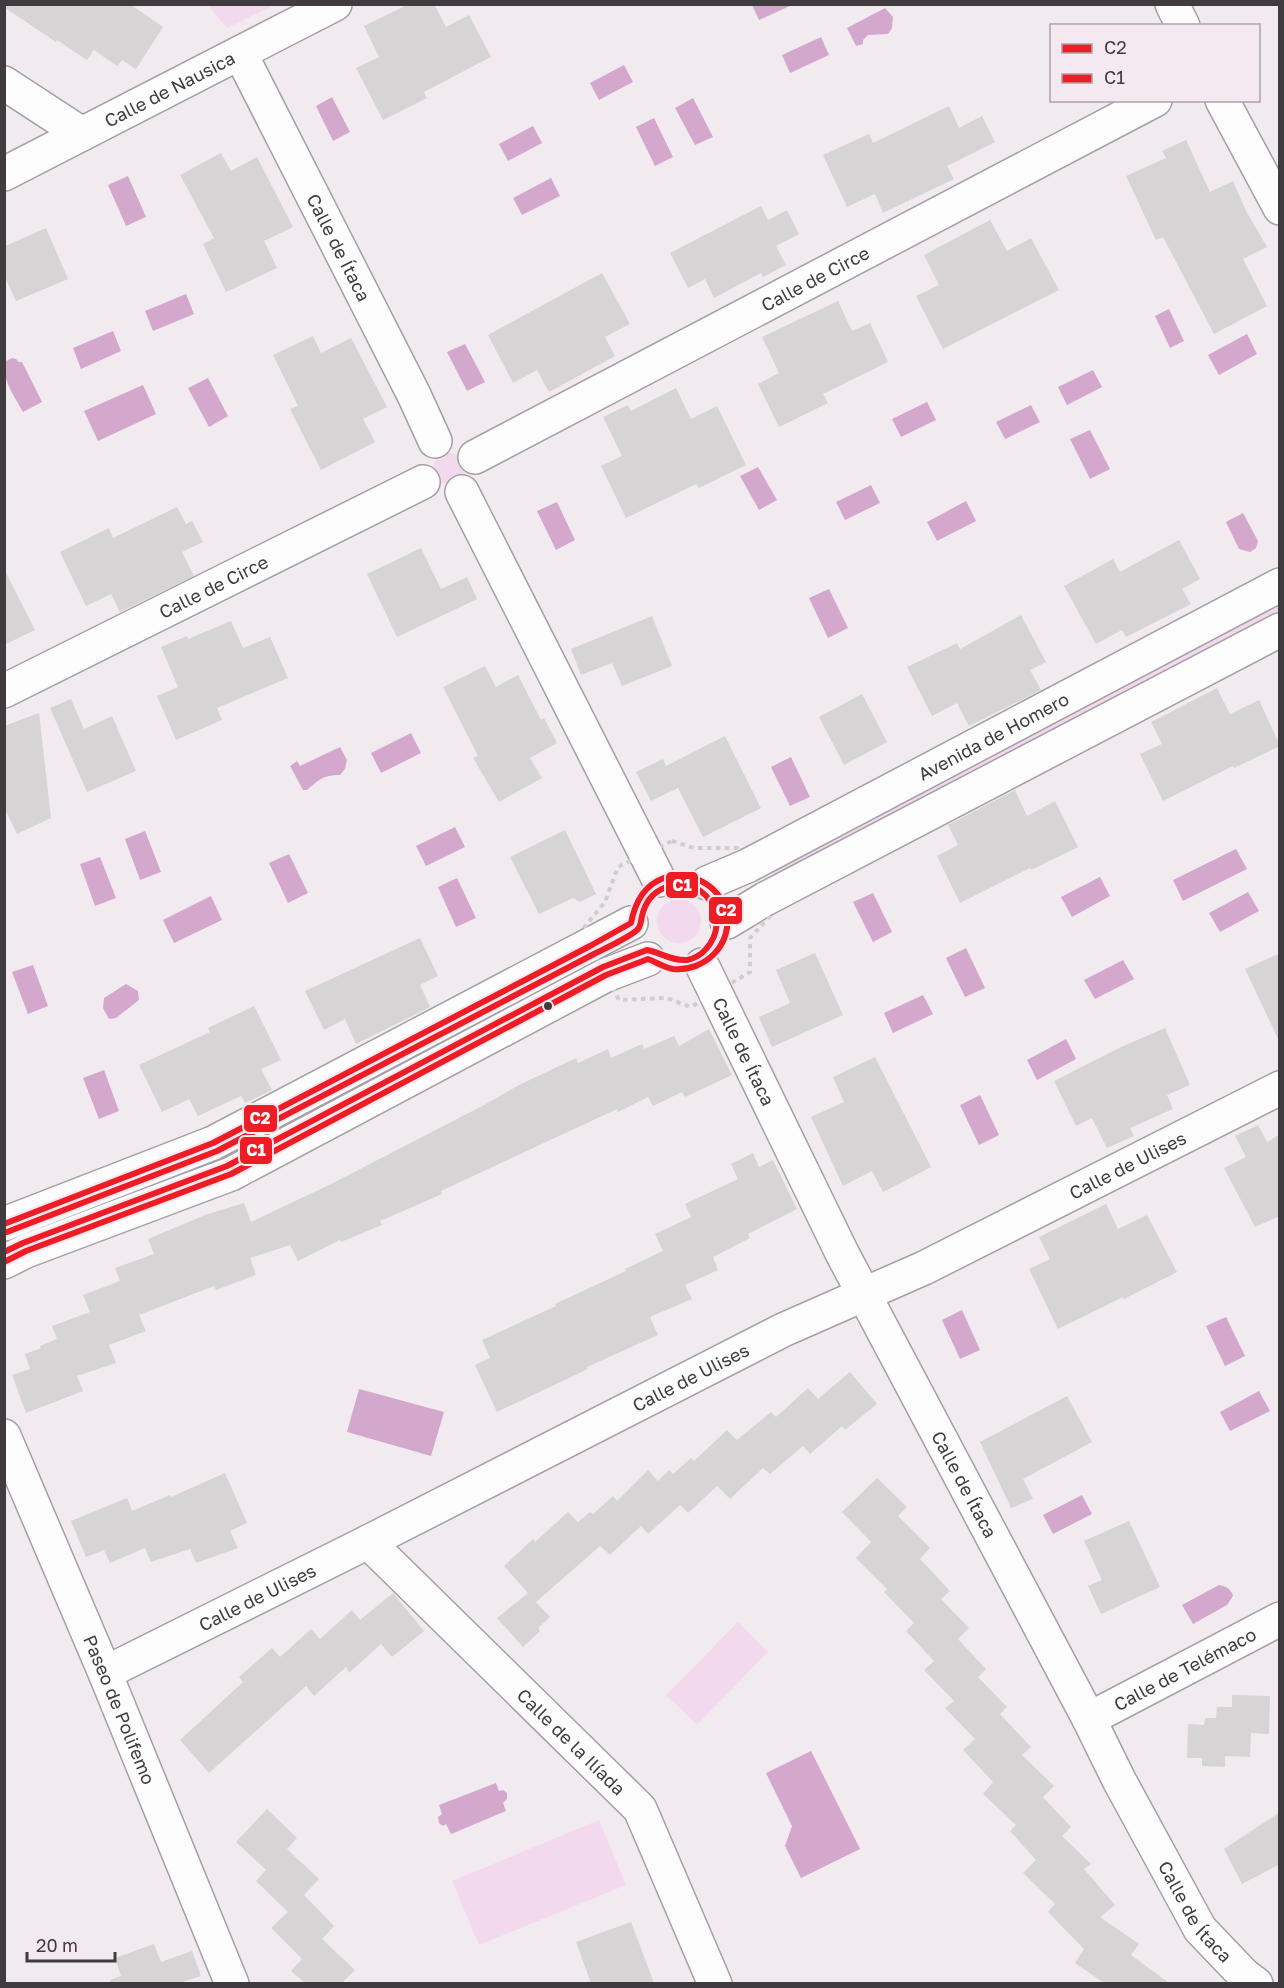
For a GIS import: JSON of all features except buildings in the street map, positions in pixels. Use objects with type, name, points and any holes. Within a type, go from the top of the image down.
[{"type":"street","name":"Calle de Nausica","points":[[4,174],[335,4]]},
{"type":"street","points":[[1172,4],[1182,24]]},
{"type":"street","name":"Calle de Ítaca","points":[[240,53],[414,395],[435,441]]},
{"type":"street","points":[[4,83],[82,134]]},
{"type":"street","name":"Calle de Circe","points":[[475,457],[1151,102]]},
{"type":"street","points":[[1223,102],[1280,208]]},
{"type":"street","points":[[450,438],[458,440],[471,450],[475,457],[476,473],[469,487],[462,492],[454,495],[437,494],[423,482],[419,464],[427,447],[435,441],[450,438]]},
{"type":"street","name":"Calle de Circe","points":[[4,691],[423,482]]},
{"type":"street","points":[[462,492],[652,867],[671,876],[683,875],[707,884],[717,894],[724,907],[727,922],[726,935],[712,957],[709,979],[688,970],[660,967],[648,959],[633,937],[631,923],[633,910],[647,887],[652,867]]},
{"type":"street","name":"Avenida de Homero","points":[[707,884],[747,866],[1280,585]]},
{"type":"street","points":[[727,922],[765,899],[1280,630]]},
{"type":"street","points":[[4,1224],[213,1143],[631,923]]},
{"type":"street","points":[[4,1262],[26,1251],[231,1174],[606,975],[648,959]]},
{"type":"street","name":"Calle de Ítaca","points":[[709,979],[842,1253],[1089,1719],[1119,1780],[1200,1929],[1244,1975],[1256,1983]]},
{"type":"street","name":"Calle de Ulises","points":[[105,1673],[368,1542],[783,1330],[924,1268],[1280,1088]]},
{"type":"street","name":"Paseo de Polifemo","points":[[4,1436],[105,1673],[232,1983]]},
{"type":"street","name":"Calle de la Ilíada","points":[[368,1542],[640,1809],[715,1983]]},
{"type":"street","name":"Calle de Telémaco","points":[[1089,1719],[1280,1619]]},
{"type":"path","points":[[672,841],[694,848],[737,848],[747,866],[773,913],[750,938],[750,972],[709,979],[692,1007],[666,998],[619,1000],[582,930],[605,902],[618,867],[652,867],[672,841]]},
{"type":"shaded area","points":[[208,5],[274,5],[227,28]]},
{"type":"shaded area","points":[[752,5],[792,5],[759,20]]},
{"type":"shaded area","points":[[885,8],[893,17],[892,28],[888,34],[868,35],[863,40],[863,44],[856,46],[847,28]]},
{"type":"shaded area","points":[[821,37],[829,55],[790,73],[782,55]]},
{"type":"shaded area","points":[[624,65],[633,82],[599,100],[590,83]]},
{"type":"shaded area","points":[[332,97],[350,132],[333,141],[316,106]]},
{"type":"shaded area","points":[[693,98],[713,137],[695,145],[675,108]]},
{"type":"shaded area","points":[[654,118],[673,157],[655,166],[636,127]]},
{"type":"shaded area","points":[[533,126],[542,143],[508,161],[499,144]]},
{"type":"shaded area","points":[[128,176],[146,217],[126,226],[108,185]]},
{"type":"shaded area","points":[[551,178],[560,196],[522,215],[513,198]]},
{"type":"shaded area","points":[[186,294],[194,314],[153,331],[145,311]]},
{"type":"shaded area","points":[[1169,309],[1184,341],[1170,348],[1155,316]]},
{"type":"shaded area","points":[[113,331],[121,351],[81,369],[73,348]]},
{"type":"shaded area","points":[[1247,334],[1257,354],[1219,375],[1208,355]]},
{"type":"shaded area","points":[[465,344],[485,382],[467,391],[447,352]]},
{"type":"shaded area","points":[[12,358],[22,362],[42,402],[23,412],[9,387],[5,374],[6,361]]},
{"type":"shaded area","points":[[1093,370],[1102,387],[1067,405],[1058,387]]},
{"type":"shaded area","points":[[208,378],[228,416],[209,427],[188,388]]},
{"type":"shaded area","points":[[143,385],[156,414],[98,441],[84,411]]},
{"type":"shaded area","points":[[927,402],[936,420],[901,437],[892,419]]},
{"type":"shaded area","points":[[1031,405],[1040,422],[1005,439],[996,422]]},
{"type":"shaded area","points":[[1090,430],[1110,469],[1090,479],[1070,439]]},
{"type":"shaded area","points":[[449,453],[461,457],[465,469],[461,481],[449,485],[437,481],[433,469],[437,457]]},
{"type":"shaded area","points":[[758,467],[777,500],[759,510],[740,476]]},
{"type":"shaded area","points":[[871,485],[880,503],[845,520],[836,502]]},
{"type":"shaded area","points":[[966,501],[976,521],[937,541],[927,522]]},
{"type":"shaded area","points":[[557,502],[575,540],[556,550],[537,511]]},
{"type":"shaded area","points":[[1243,513],[1258,541],[1256,548],[1250,552],[1239,549],[1226,522]]},
{"type":"shaded area","points":[[829,589],[848,628],[828,638],[809,598]]},
{"type":"shaded area","points":[[1279,602],[1279,612],[775,877],[771,868]]},
{"type":"shaded area","points":[[411,733],[421,753],[381,773],[371,753]]},
{"type":"shaded area","points":[[340,747],[347,760],[345,769],[340,775],[325,777],[307,790],[303,790],[290,766],[297,761],[300,766]]},
{"type":"shaded area","points":[[791,757],[810,797],[790,806],[771,767]]},
{"type":"shaded area","points":[[455,827],[465,847],[426,866],[416,846]]},
{"type":"shaded area","points":[[145,831],[161,872],[140,880],[125,839]]},
{"type":"shaded area","points":[[1236,849],[1247,869],[1183,901],[1173,880]]},
{"type":"shaded area","points":[[289,854],[308,893],[288,903],[269,863]]},
{"type":"shaded area","points":[[100,857],[116,898],[95,906],[80,864]]},
{"type":"shaded area","points":[[1100,877],[1110,896],[1072,917],[1061,897]]},
{"type":"shaded area","points":[[457,878],[476,918],[456,927],[438,887]]},
{"type":"shaded area","points":[[1248,892],[1259,911],[1220,932],[1209,913]]},
{"type":"shaded area","points":[[873,893],[892,932],[873,942],[853,902]]},
{"type":"shaded area","points":[[211,896],[222,920],[174,943],[163,920]]},
{"type":"shaded area","points":[[679,899],[694,906],[701,921],[694,936],[679,943],[664,936],[657,921],[664,906]]},
{"type":"shaded area","points":[[966,948],[985,988],[965,997],[946,958]]},
{"type":"shaded area","points":[[1123,960],[1134,979],[1095,999],[1084,980]]},
{"type":"shaded area","points":[[33,965],[48,1006],[28,1014],[12,972]]},
{"type":"shaded area","points":[[126,984],[138,991],[139,1000],[116,1018],[109,1019],[103,1008],[104,998]]},
{"type":"shaded area","points":[[923,995],[933,1014],[893,1033],[884,1013]]},
{"type":"shaded area","points":[[1066,1039],[1076,1059],[1037,1080],[1027,1060]]},
{"type":"shaded area","points":[[104,1070],[119,1111],[99,1119],[83,1078]]},
{"type":"shaded area","points":[[980,1095],[999,1135],[979,1145],[960,1105]]},
{"type":"shaded area","points":[[962,1310],[980,1350],[960,1359],[942,1320]]},
{"type":"shaded area","points":[[1226,1317],[1245,1356],[1225,1366],[1206,1326]]},
{"type":"shaded area","points":[[359,1389],[444,1412],[431,1456],[347,1432]]},
{"type":"shaded area","points":[[1259,1391],[1270,1411],[1230,1431],[1220,1412]]},
{"type":"shaded area","points":[[1082,1495],[1092,1514],[1053,1534],[1043,1515]]},
{"type":"shaded area","points":[[1219,1585],[1228,1588],[1233,1596],[1227,1605],[1193,1624],[1182,1605]]},
{"type":"shaded area","points":[[738,1622],[768,1652],[697,1725],[666,1695]]},
{"type":"shaded area","points":[[811,1751],[860,1849],[801,1878],[785,1846],[792,1826],[766,1773]]},
{"type":"shaded area","points":[[496,1783],[499,1791],[503,1790],[507,1793],[507,1799],[503,1803],[506,1811],[451,1834],[446,1824],[443,1826],[439,1823],[438,1817],[442,1814],[439,1805]]},
{"type":"shaded area","points":[[599,1820],[626,1885],[479,1945],[452,1881]]},
{"type":"transit line","name":"C2","points":[[4,1224],[213,1143],[590,946],[631,923],[642,895],[657,881],[674,876],[702,881],[717,894],[726,911],[726,934],[721,945],[706,961],[696,966],[673,969],[648,959],[606,975],[231,1174],[26,1251],[4,1262]]},
{"type":"transit line","name":"C1","points":[[4,1252],[227,1166],[603,967],[647,950],[676,959],[687,960],[695,957],[704,951],[714,937],[717,924],[710,900],[691,886],[678,884],[664,888],[647,903],[638,929],[618,942],[217,1151],[7,1232]]}]
